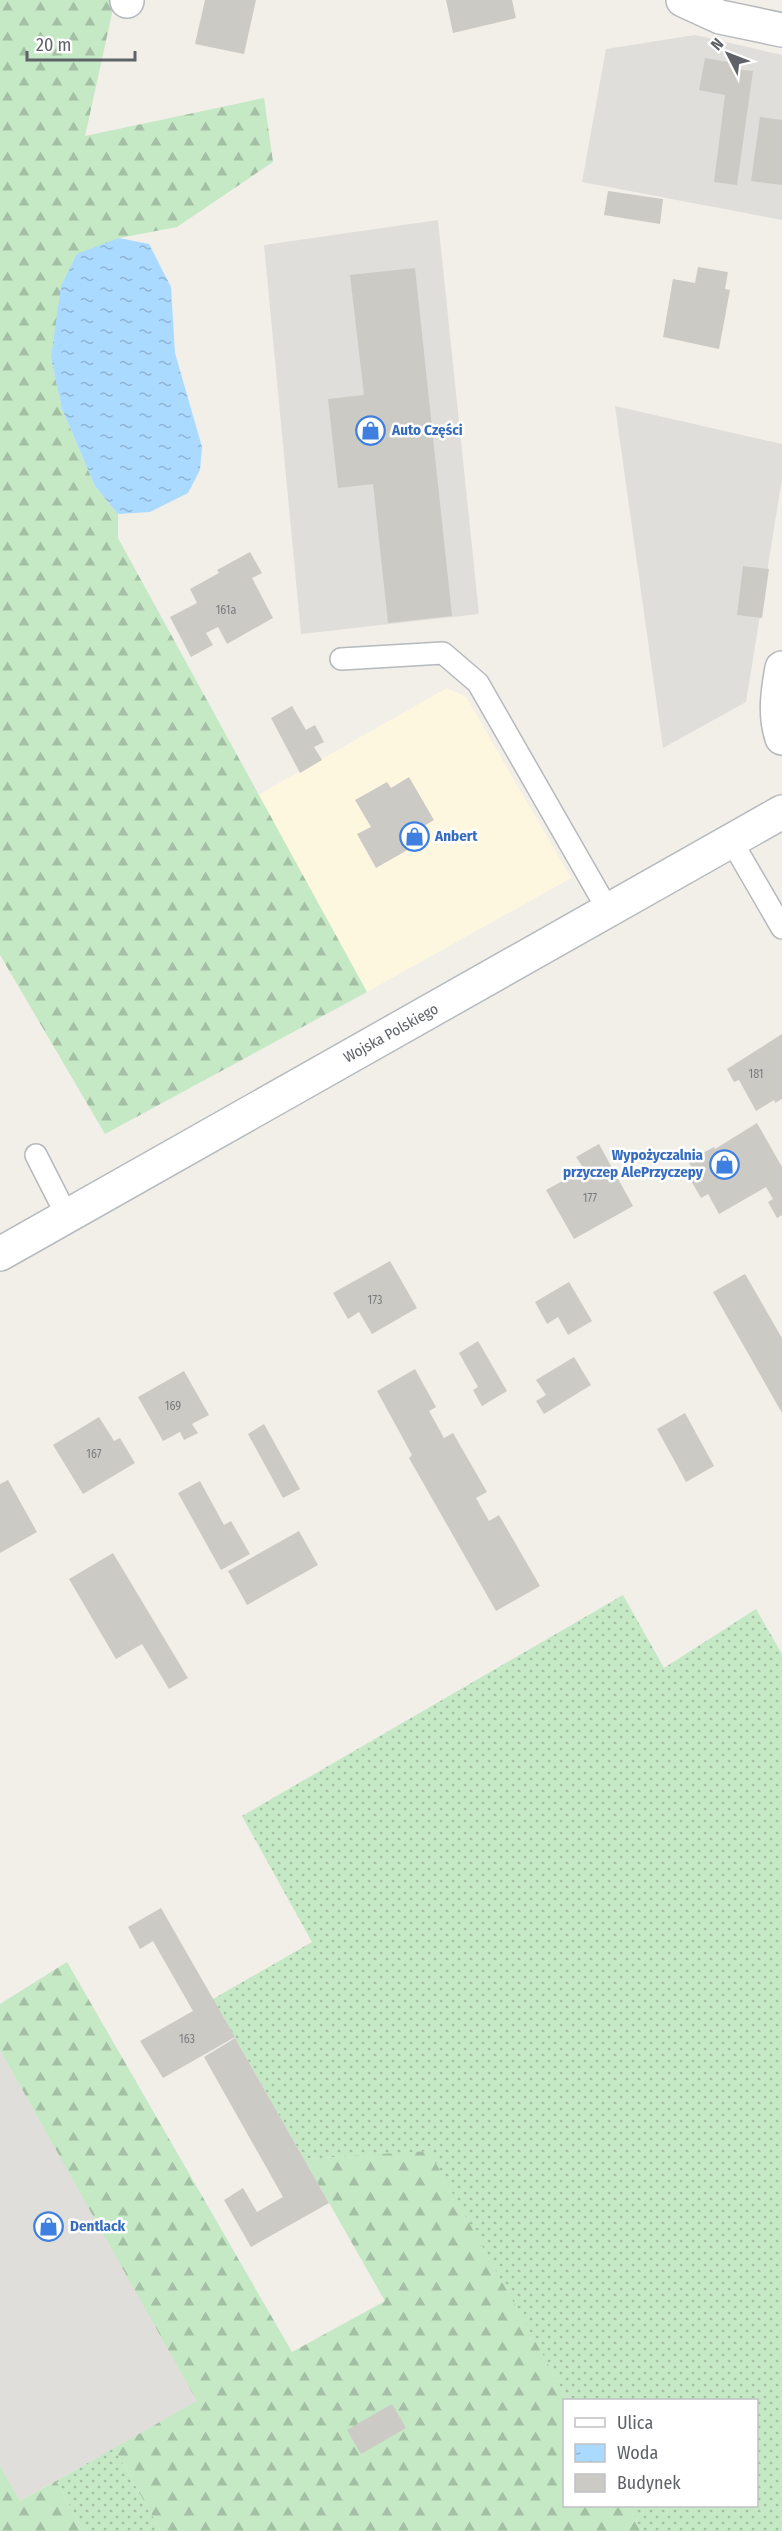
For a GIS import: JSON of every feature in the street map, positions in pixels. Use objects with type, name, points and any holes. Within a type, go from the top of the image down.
[{"type":"main road","points":[[683,0],[720,17],[782,30]]},
{"type":"main road","points":[[782,668],[777,712],[782,738]]},
{"type":"main road","name":"Wojska Polskiego","points":[[0,1254],[782,812]]},
{"type":"lane","points":[[341,658],[443,653],[478,682],[608,910]]},
{"type":"lane","points":[[731,840],[782,928]]},
{"type":"lane","points":[[36,1155],[67,1216]]},
{"type":"shaded area","points":[[695,35],[782,55],[782,220],[582,182],[606,49]]},
{"type":"shaded area","name":"Auto Części","points":[[438,220],[479,614],[301,634],[264,245]]},
{"type":"shaded area","points":[[615,406],[782,444],[782,479],[746,702],[663,748]]},
{"type":"shaded area","name":"Anbert","points":[[447,688],[466,697],[571,878],[367,992],[258,795]]},
{"type":"shaded area","name":"Dentlack","points":[[0,2050],[198,2401],[20,2501],[0,2466]]},
{"type":"green space","points":[[0,0],[115,0],[85,136],[264,98],[273,162],[177,227],[119,238],[51,358],[62,409],[95,486],[118,514],[118,538],[367,992],[105,1134],[0,955]]},
{"type":"green space","points":[[623,1595],[664,1668],[756,1609],[782,1654],[782,2531],[642,2531],[629,2507],[758,2507],[758,2399],[567,2399],[429,2152],[304,2159],[213,1999],[312,1942],[242,1816]]},
{"type":"green space","points":[[67,1962],[292,2352],[385,2301],[304,2159],[429,2151],[567,2399],[563,2399],[563,2507],[629,2507],[642,2531],[161,2531],[114,2448],[197,2401],[0,2050],[0,2004]]},
{"type":"green space","points":[[114,2448],[161,2531],[84,2531],[56,2481]]},
{"type":"green space","points":[[0,2466],[20,2501],[56,2481],[84,2531],[0,2531]]},
{"type":"water","points":[[119,238],[149,244],[171,287],[175,353],[202,447],[200,470],[188,493],[150,512],[118,514],[95,486],[62,409],[51,358],[61,286],[77,254]]},
{"type":"building","points":[[205,0],[256,0],[244,54],[195,44]]},
{"type":"building","points":[[446,0],[512,0],[516,18],[453,33]]},
{"type":"building","points":[[705,58],[734,63],[733,69],[753,71],[737,185],[714,182],[725,95],[699,90]]},
{"type":"building","points":[[760,117],[782,120],[782,185],[751,181]]},
{"type":"building","points":[[608,191],[663,199],[660,224],[604,215]]},
{"type":"building","points":[[698,267],[728,272],[725,289],[730,290],[719,349],[663,337],[673,279],[695,283]]},
{"type":"building","points":[[415,268],[452,616],[388,623],[373,484],[338,488],[328,399],[364,395],[350,275]]},
{"type":"building","points":[[250,552],[262,573],[252,578],[273,618],[227,644],[218,627],[206,633],[213,645],[191,657],[170,617],[197,603],[190,589],[219,573],[217,570]]},
{"type":"building","points":[[743,566],[769,569],[762,618],[737,615]]},
{"type":"building","points":[[292,706],[306,730],[315,725],[324,742],[314,747],[322,760],[300,773],[271,718]]},
{"type":"building","points":[[409,777],[434,820],[411,834],[418,844],[376,868],[357,834],[371,827],[355,800],[387,782],[391,788]]},
{"type":"building","points":[[782,1034],[782,1099],[775,1103],[774,1100],[756,1111],[739,1080],[734,1082],[727,1069]]},
{"type":"building","points":[[757,1123],[782,1167],[782,1215],[777,1218],[768,1202],[773,1199],[766,1187],[719,1214],[708,1194],[701,1198],[690,1179],[697,1176],[688,1161],[714,1147],[715,1149]]},
{"type":"building","points":[[599,1144],[633,1206],[574,1239],[546,1190],[584,1169],[576,1157]]},
{"type":"building","points":[[390,1261],[417,1308],[372,1334],[359,1312],[348,1319],[333,1293]]},
{"type":"building","points":[[745,1274],[782,1338],[782,1413],[713,1292]]},
{"type":"building","points":[[569,1282],[592,1321],[568,1335],[558,1317],[547,1324],[535,1302]]},
{"type":"building","points":[[478,1341],[507,1391],[482,1406],[473,1390],[478,1387],[459,1353]]},
{"type":"building","points":[[574,1357],[591,1385],[544,1414],[536,1401],[546,1395],[536,1380]]},
{"type":"building","points":[[415,1369],[436,1407],[429,1411],[444,1438],[453,1433],[487,1492],[476,1498],[489,1521],[499,1515],[540,1586],[496,1611],[409,1458],[412,1455],[377,1391]]},
{"type":"building","points":[[184,1371],[209,1415],[192,1424],[198,1433],[184,1440],[180,1432],[163,1441],[138,1397]]},
{"type":"building","points":[[685,1413],[714,1466],[686,1482],[657,1429]]},
{"type":"building","points":[[99,1417],[114,1441],[120,1438],[135,1463],[83,1494],[53,1445]]},
{"type":"building","points":[[264,1424],[300,1489],[283,1498],[248,1434]]},
{"type":"building","points":[[8,1480],[37,1532],[0,1553],[0,1484]]},
{"type":"building","points":[[200,1481],[224,1525],[231,1521],[250,1554],[221,1570],[178,1493]]},
{"type":"building","points":[[299,1531],[318,1565],[247,1605],[228,1571]]},
{"type":"building","points":[[113,1553],[188,1678],[169,1689],[142,1644],[116,1659],[69,1579]]},
{"type":"building","points":[[161,1908],[235,2037],[163,2078],[140,2041],[193,2011],[153,1941],[140,1949],[128,1927]]},
{"type":"building","points":[[235,2038],[329,2203],[251,2247],[224,2200],[243,2188],[257,2212],[283,2197],[204,2057]]},
{"type":"building","points":[[392,2404],[406,2428],[361,2454],[347,2430]]},
{"type":"place","name":"Auto Części","points":[[371,430]]},
{"type":"place","name":"Anbert","points":[[414,836]]},
{"type":"place","name":"Wypożyczalnia przyczep AlePrzyczepy","points":[[724,1164]]},
{"type":"place","name":"Dentlack","points":[[49,2226]]}]
